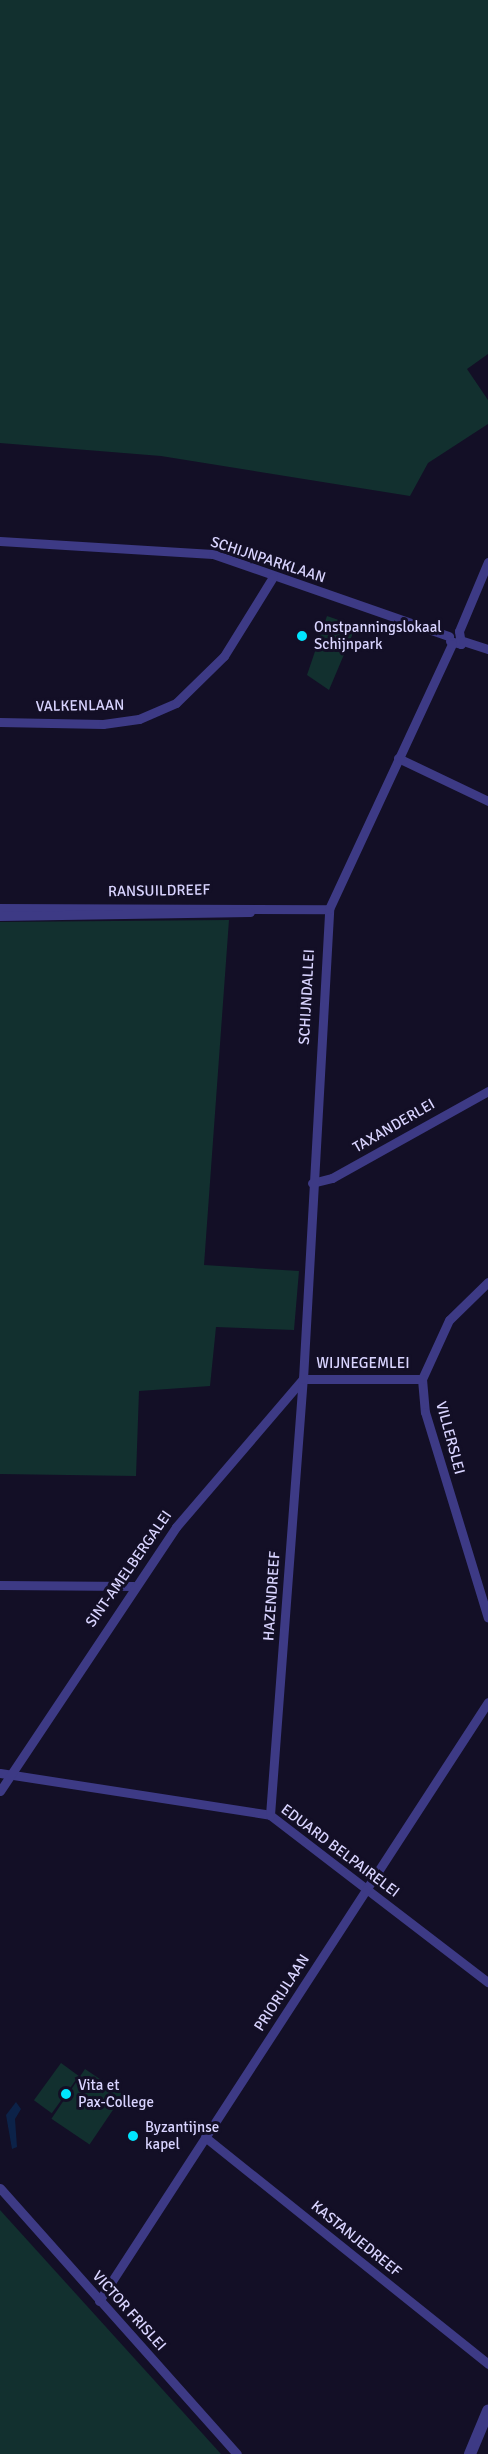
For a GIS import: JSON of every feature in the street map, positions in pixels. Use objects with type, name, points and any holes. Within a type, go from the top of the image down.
[{"type":"street","name":"SCHIJNPARKLAAN","points":[[0,540],[213,554],[451,640]]},
{"type":"street","points":[[451,640],[459,631],[488,562]]},
{"type":"street","name":"VALKENLAAN","points":[[0,722],[103,724],[139,719],[176,703],[224,656],[273,577]]},
{"type":"street","points":[[459,631],[463,641]]},
{"type":"street","points":[[451,640],[463,641],[488,649]]},
{"type":"street","name":"SCHIJNDALLEI","points":[[303,1378],[312,1183],[329,909],[451,640]]},
{"type":"street","points":[[398,758],[488,801]]},
{"type":"street","name":"RANSUILDREEF","points":[[0,908],[329,909]]},
{"type":"street","name":"RANSUILDREEF","points":[[0,916],[317,908]]},
{"type":"street","name":"TAXANDERLEI","points":[[312,1183],[332,1178],[488,1091]]},
{"type":"street","name":"VILLERSLEI","points":[[488,1282],[449,1320],[422,1380],[425,1412],[488,1618]]},
{"type":"street","name":"WIJNEGEMLEI","points":[[303,1378],[422,1380]]},
{"type":"street","name":"SINT-AMELBERGALEI","points":[[0,1791],[5,1773],[134,1586],[221,1471],[303,1378]]},
{"type":"street","name":"HAZENDREEF","points":[[270,1815],[303,1378]]},
{"type":"street","points":[[0,1585],[134,1586]]},
{"type":"street","name":"PRIORIJLAAN","points":[[99,2301],[488,1702]]},
{"type":"street","name":"EDUARD BELPAIRELEI","points":[[5,1773],[270,1815],[488,1982]]},
{"type":"street","name":"KASTANJEDREEF","points":[[205,2137],[488,2364]]},
{"type":"street","name":"VICTOR FRISLEI","points":[[0,2188],[237,2454]]},
{"type":"street","points":[[470,2454],[488,2411]]},
{"type":"green space","points":[[0,0],[488,0],[488,354],[467,369],[488,400],[488,424],[428,463],[410,496],[161,456],[0,443]]},
{"type":"green space","points":[[327,616],[356,626],[329,690],[307,675]]},
{"type":"green space","points":[[229,920],[204,1265],[299,1271],[294,1330],[216,1327],[210,1386],[139,1391],[136,1476],[0,1474],[0,922]]},
{"type":"green space","points":[[61,2063],[79,2076],[52,2113],[34,2100]]},
{"type":"green space","points":[[85,2069],[123,2095],[90,2144],[51,2119]]},
{"type":"green space","points":[[0,2210],[221,2454],[0,2454]]},
{"type":"water","points":[[16,2102],[21,2109],[15,2119],[17,2147],[12,2149],[6,2115]]},
{"type":"place","name":"Onstpanningslokaal Schijnpark","points":[[302,636]]},
{"type":"place","name":"Vita et Pax-College","points":[[66,2094]]},
{"type":"place","name":"Byzantijnse kapel","points":[[133,2136]]}]
